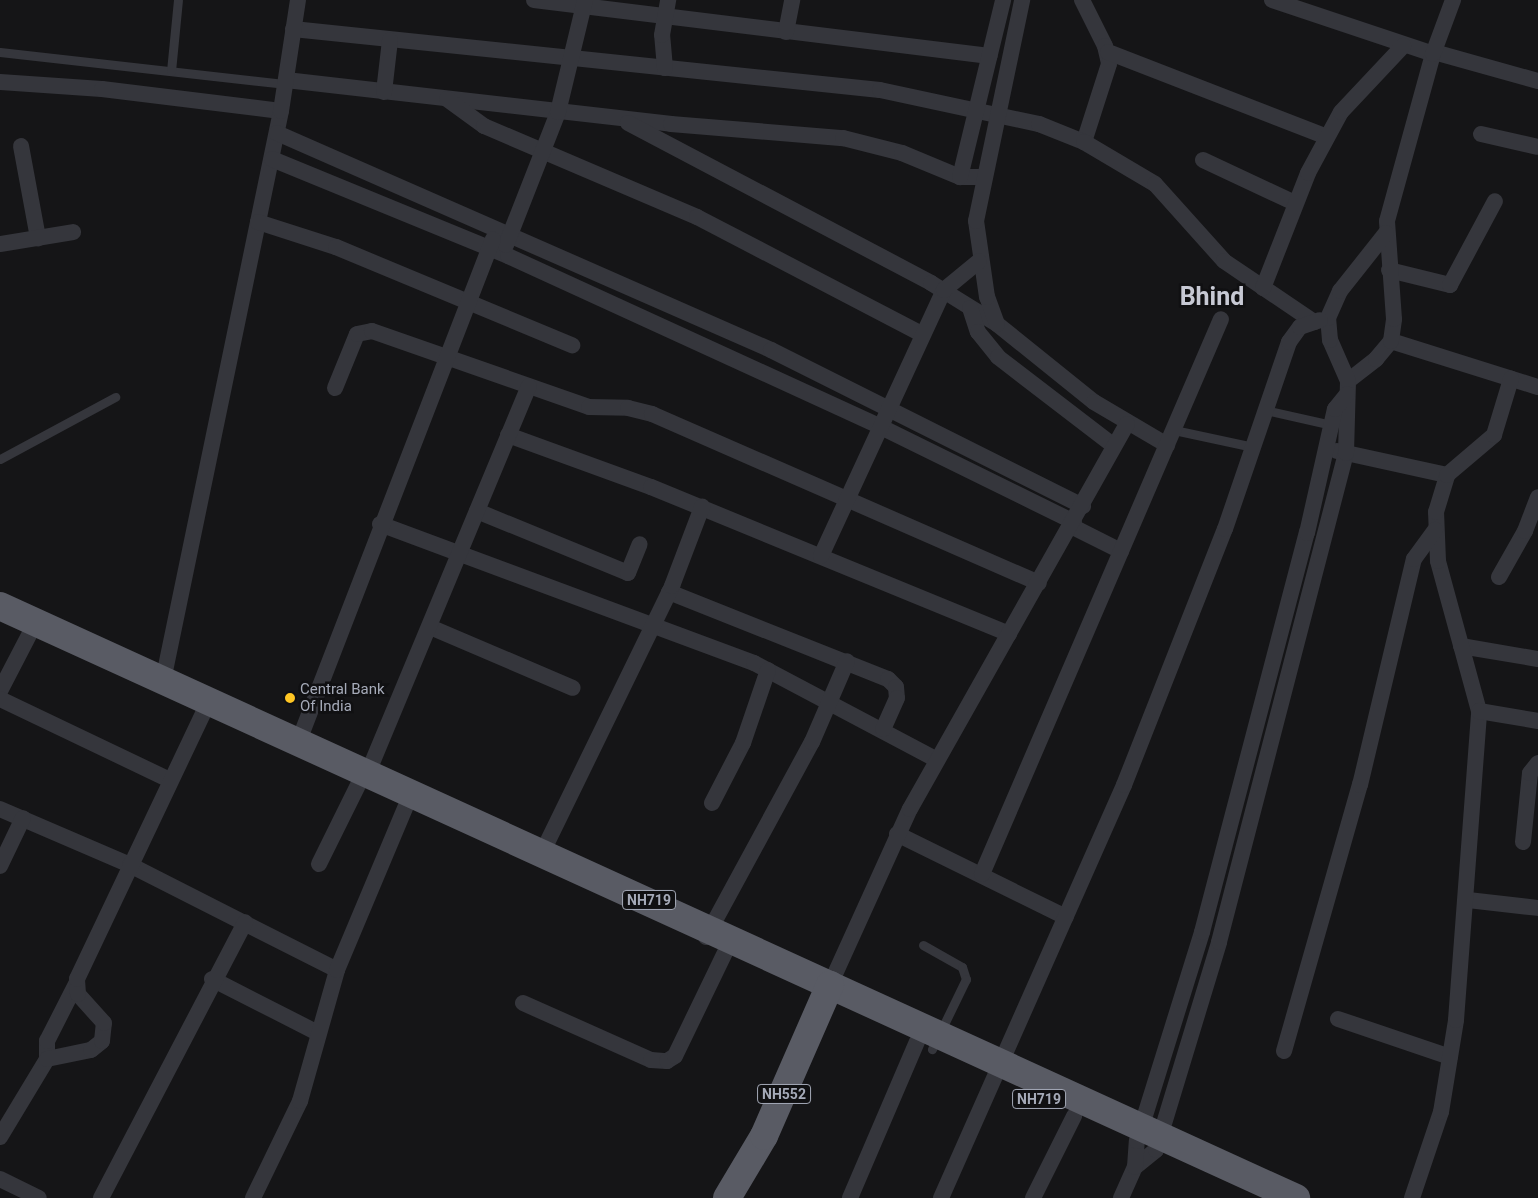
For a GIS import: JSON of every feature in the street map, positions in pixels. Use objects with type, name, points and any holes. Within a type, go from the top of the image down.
[{"type":"highway","name":"NH719","points":[[0,606],[163,680],[206,708],[718,940]]},
{"type":"highway","name":"NH719","points":[[0,621],[29,635],[206,708],[298,742],[362,780]]},
{"type":"highway","name":"NH719","points":[[408,800],[543,851],[718,940],[929,1042],[994,1070],[1254,1198]]},
{"type":"highway","name":"NH552","points":[[727,1198],[764,1136],[827,993]]},
{"type":"highway","name":"NH719","points":[[994,1070],[1074,1116],[1296,1198]]},
{"type":"street","points":[[163,680],[282,112],[298,0]]},
{"type":"street","points":[[534,0],[667,8],[786,32],[990,56]]},
{"type":"street","points":[[786,32],[792,0]]},
{"type":"street","points":[[1003,0],[1007,28],[973,177],[982,315],[978,332],[998,357],[1065,393],[1120,435]]},
{"type":"street","points":[[973,177],[989,111],[990,56],[1022,0]]},
{"type":"street","points":[[1082,0],[1108,52],[1108,72],[1084,142]]},
{"type":"street","points":[[1146,1144],[1327,449],[1335,409],[1347,387],[1376,359],[1391,341],[1394,319],[1386,233],[1433,53],[1453,0]]},
{"type":"street","points":[[1274,1],[1403,46],[1538,81]]},
{"type":"street","points":[[298,742],[467,301],[496,251],[503,231],[558,112],[573,59],[585,2]]},
{"type":"street","points":[[665,68],[667,8]]},
{"type":"street","points":[[293,29],[880,90],[989,111],[1084,142],[1155,184],[1217,254],[1263,288],[1321,320],[1347,387],[1346,453],[1219,942],[1146,1144],[1121,1198]]},
{"type":"street","points":[[384,92],[390,40]]},
{"type":"street","points":[[1263,288],[1295,203],[1327,137],[1356,93],[1403,46]]},
{"type":"street","points":[[1108,52],[1327,137]]},
{"type":"street","points":[[0,82],[102,89],[282,112]]},
{"type":"street","points":[[286,82],[620,119],[843,138],[902,153],[973,177]]},
{"type":"street","points":[[447,99],[484,126],[697,217],[922,334]]},
{"type":"street","points":[[620,119],[944,290],[982,315],[1065,393],[1120,435],[1163,454]]},
{"type":"street","points":[[277,133],[771,350],[1083,506]]},
{"type":"street","points":[[1481,134],[1538,147]]},
{"type":"street","points":[[21,146],[38,238]]},
{"type":"street","points":[[272,159],[496,251],[881,427],[1073,524],[1122,551]]},
{"type":"street","points":[[1203,160],[1295,203]]},
{"type":"street","points":[[1389,270],[1450,285],[1495,201]]},
{"type":"street","points":[[258,222],[336,247],[572,345]]},
{"type":"street","points":[[0,244],[73,232]]},
{"type":"street","points":[[941,1198],[994,1070],[1066,917],[1124,785],[1233,505],[1293,333],[1321,320],[1340,291],[1386,233]]},
{"type":"street","points":[[821,556],[922,334],[944,290],[979,261]]},
{"type":"street","points":[[982,874],[1221,319]]},
{"type":"street","points":[[335,388],[362,330],[589,407],[640,410],[1040,583]]},
{"type":"street","points":[[1391,341],[1538,387]]},
{"type":"street","points":[[1415,1197],[1441,1112],[1450,1057],[1468,900],[1479,711],[1438,561],[1435,530],[1438,498],[1447,475],[1494,435],[1510,379]]},
{"type":"street","points":[[319,864],[362,780],[430,626],[529,386]]},
{"type":"street","points":[[508,435],[702,507],[1009,634]]},
{"type":"street","points":[[827,993],[897,834],[937,760],[1073,524],[1120,435]]},
{"type":"street","points":[[1327,449],[1447,475]]},
{"type":"street","points":[[1499,577],[1525,531],[1538,496]]},
{"type":"street","points":[[543,851],[669,592],[702,507]]},
{"type":"street","points":[[477,511],[628,573],[640,544]]},
{"type":"street","points":[[380,524],[651,628],[768,670],[832,701],[937,760]]},
{"type":"street","points":[[1284,1051],[1360,785],[1414,559],[1435,530]]},
{"type":"street","points":[[669,592],[847,661],[896,687],[897,698],[883,729]]},
{"type":"street","points":[[430,626],[573,688]]},
{"type":"street","points":[[0,691],[29,635]]},
{"type":"street","points":[[1461,646],[1538,659]]},
{"type":"street","points":[[523,1003],[650,1060],[667,1061],[675,1056],[718,940],[832,701],[847,661]]},
{"type":"street","points":[[712,803],[743,743],[768,670]]},
{"type":"street","points":[[0,699],[170,780]]},
{"type":"street","points":[[0,1137],[47,1059],[47,1041],[76,984],[130,864],[206,708]]},
{"type":"street","points":[[1479,711],[1538,721]]},
{"type":"street","points":[[1523,842],[1530,773],[1538,763]]},
{"type":"street","points":[[253,1198],[300,1101],[337,970],[408,800]]},
{"type":"street","points":[[0,809],[130,864],[337,970]]},
{"type":"street","points":[[0,866],[23,818]]},
{"type":"street","points":[[897,834],[982,874],[1066,917]]},
{"type":"street","points":[[1468,900],[1538,908]]},
{"type":"street","points":[[101,1198],[212,979],[245,922]]},
{"type":"street","points":[[212,979],[318,1033]]},
{"type":"street","points":[[47,1059],[91,1050],[104,1036],[102,1018],[78,994],[76,984]]},
{"type":"street","points":[[1338,1019],[1450,1057]]},
{"type":"street","points":[[850,1198],[929,1042]]},
{"type":"street","points":[[1033,1198],[1074,1116]]},
{"type":"street","points":[[0,1179],[39,1198]]},
{"type":"lane","points":[[171,72],[178,0]]},
{"type":"lane","points":[[0,52],[171,72],[286,82]]},
{"type":"lane","points":[[0,459],[115,397]]},
{"type":"lane","points":[[1265,410],[1332,425]]},
{"type":"lane","points":[[1174,430],[1253,446]]},
{"type":"lane","points":[[923,945],[965,972],[966,985],[929,1042]]},
{"type":"place","name":"Central Bank Of India","points":[[290,698]]},
{"type":"district","name":"Bhind","points":[[1212,297]]}]
